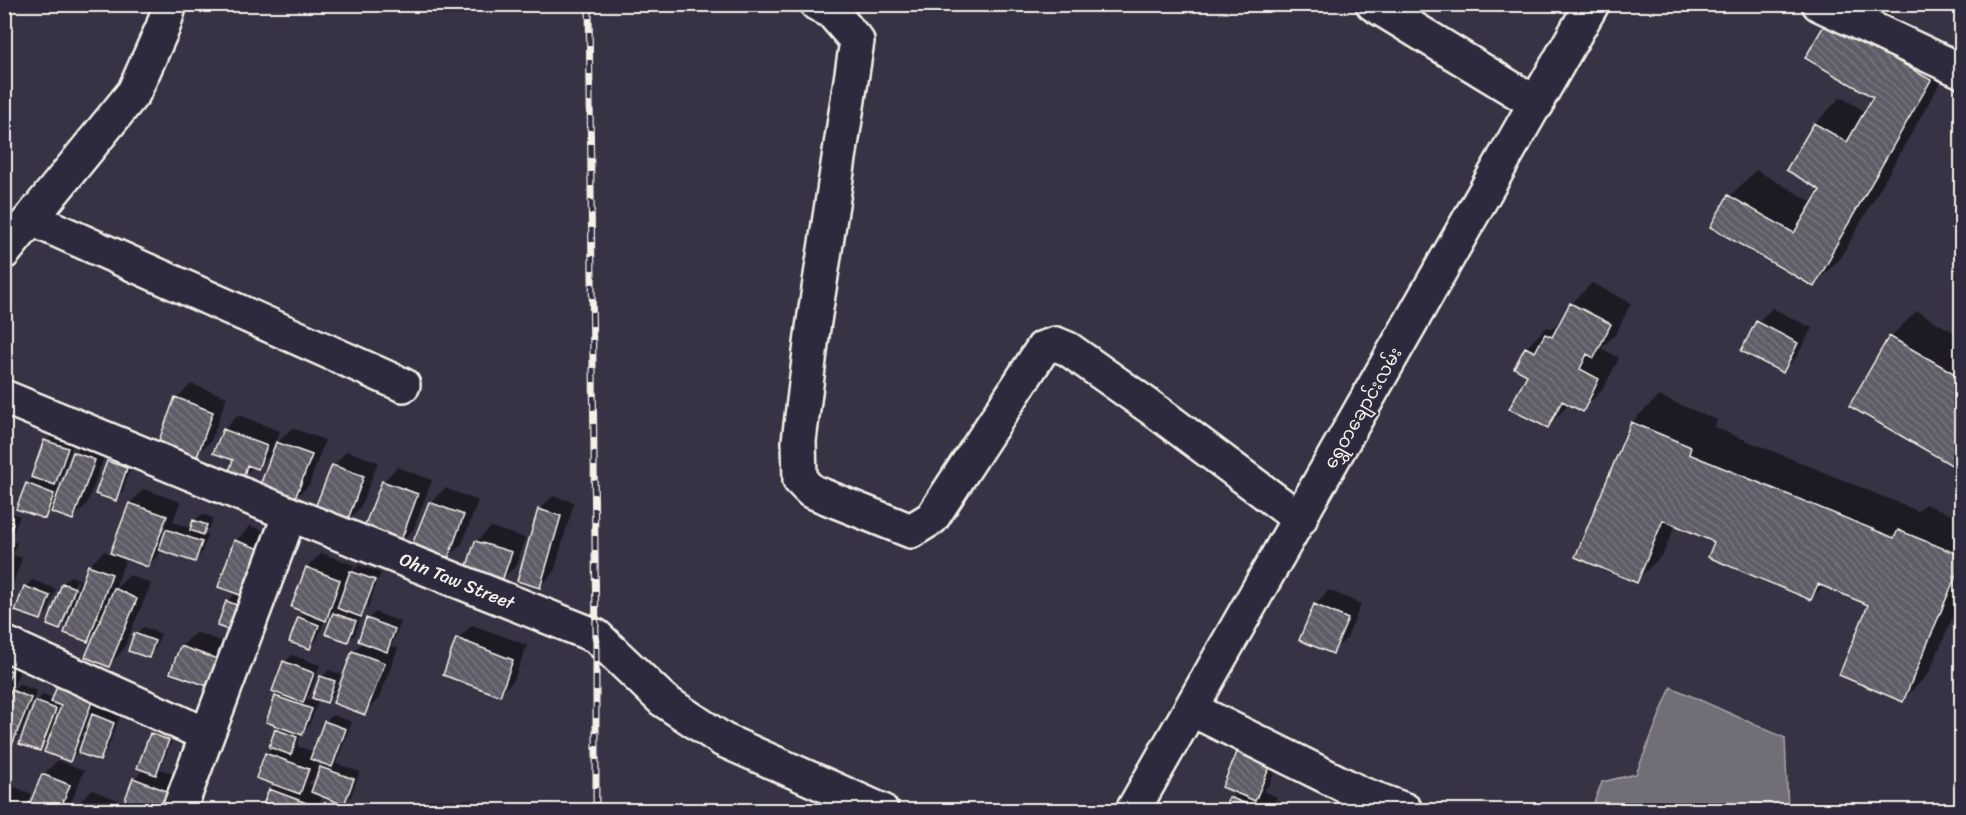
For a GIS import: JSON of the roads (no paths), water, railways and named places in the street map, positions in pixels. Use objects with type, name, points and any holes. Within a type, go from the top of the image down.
[{"type":"street","points":[[4,252],[134,92],[163,27],[170,4]]},
{"type":"street","points":[[817,4],[832,12],[856,40],[799,441],[800,480],[811,491],[911,531],[932,518],[1043,348],[1056,344],[1068,349],[1157,412],[1299,519]]},
{"type":"street","points":[[1373,4],[1537,104]]},
{"type":"street","name":"ရွှေတချောင်းလမ်း","points":[[1133,810],[1592,4]]},
{"type":"street","points":[[1819,4],[1962,71]]},
{"type":"street","points":[[32,219],[403,385]]},
{"type":"street","name":"Ohn Taw Street","points":[[4,397],[596,636],[663,700],[723,740],[881,810]]},
{"type":"street","points":[[179,810],[290,514]]},
{"type":"street","points":[[4,643],[207,735]]},
{"type":"street","points":[[1191,709],[1358,802],[1405,810]]},
{"type":"railway","points":[[589,4],[596,810]]}]
